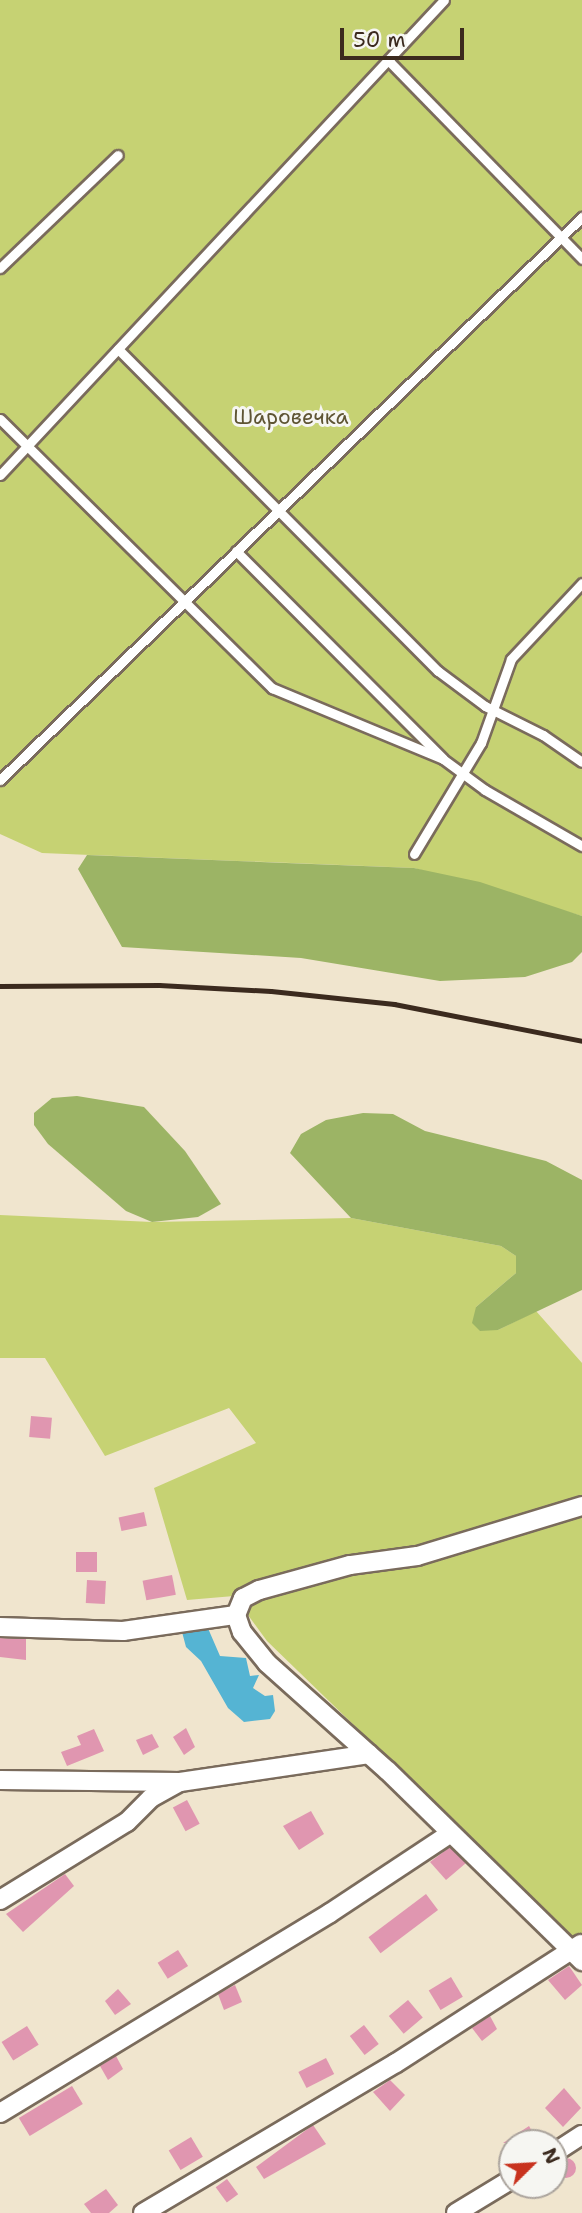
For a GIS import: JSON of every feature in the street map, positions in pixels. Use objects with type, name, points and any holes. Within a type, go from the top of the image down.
[{"type":"street","points":[[143,2213],[578,1952],[448,1835],[369,1754],[251,1646],[236,1615],[243,1598],[259,1590],[350,1565],[416,1556],[582,1506]]},
{"type":"street","points":[[0,1627],[123,1631],[236,1615]]},
{"type":"street","points":[[0,1780],[180,1782],[369,1754]]},
{"type":"street","points":[[0,1900],[127,1822],[150,1798],[180,1782]]},
{"type":"street","points":[[0,2113],[330,1913],[448,1835]]},
{"type":"street","points":[[456,2213],[498,2188]]},
{"type":"lane","points":[[0,475],[444,0]]},
{"type":"lane","points":[[388,60],[582,259]]},
{"type":"lane","points":[[0,268],[118,155]]},
{"type":"lane","points":[[0,780],[582,217]]},
{"type":"lane","points":[[118,349],[276,512],[438,671],[494,711],[582,762]]},
{"type":"lane","points":[[0,419],[272,688],[443,759]]},
{"type":"lane","points":[[236,551],[443,759],[461,773],[582,845]]},
{"type":"lane","points":[[414,854],[481,743],[511,659],[582,583]]},
{"type":"green space","name":"Шаровечка","points":[[0,0],[582,0],[582,916],[414,868],[42,853],[0,834]]},
{"type":"green space","points":[[87,855],[414,868],[480,882],[582,916],[582,952],[572,962],[525,977],[440,981],[301,958],[122,947],[78,869]]},
{"type":"green space","points":[[77,1096],[144,1107],[185,1151],[221,1204],[198,1217],[152,1222],[126,1211],[48,1144],[34,1125],[34,1113],[52,1098]]},
{"type":"green space","points":[[363,1113],[393,1114],[425,1131],[546,1161],[582,1180],[582,1290],[498,1330],[480,1331],[472,1323],[476,1307],[516,1273],[516,1256],[501,1246],[351,1218],[290,1153],[301,1134],[326,1120]]},
{"type":"green space","points":[[0,1215],[152,1222],[351,1218],[501,1246],[516,1256],[516,1273],[476,1307],[498,1330],[536,1311],[582,1363],[582,1946],[267,1641],[234,1596],[187,1600],[154,1488],[256,1443],[229,1408],[105,1456],[45,1358],[0,1358]]},
{"type":"water","points":[[207,1626],[220,1656],[246,1658],[250,1676],[259,1675],[253,1688],[265,1696],[273,1695],[275,1711],[270,1719],[244,1722],[228,1708],[201,1661],[186,1647],[182,1632],[186,1627]]},
{"type":"building","points":[[31,1416],[52,1418],[50,1439],[29,1437]]},
{"type":"building","points":[[144,1512],[147,1526],[121,1531],[119,1517]]},
{"type":"building","points":[[76,1552],[97,1552],[97,1572],[76,1572]]},
{"type":"building","points":[[172,1575],[176,1595],[146,1600],[143,1581]]},
{"type":"building","points":[[87,1580],[106,1581],[105,1604],[86,1603]]},
{"type":"building","points":[[0,1638],[26,1639],[26,1660],[0,1657]]},
{"type":"building","points":[[186,1728],[195,1747],[184,1755],[173,1737]]},
{"type":"building","points":[[94,1729],[104,1751],[67,1766],[61,1752],[81,1745],[77,1736]]},
{"type":"building","points":[[152,1734],[159,1747],[143,1755],[136,1740]]},
{"type":"building","points":[[187,1800],[200,1824],[186,1831],[173,1808]]},
{"type":"building","points":[[311,1811],[324,1834],[299,1850],[283,1826]]},
{"type":"building","points":[[450,1847],[466,1863],[446,1880],[430,1862]]},
{"type":"building","points":[[65,1874],[74,1886],[23,1932],[6,1914]]},
{"type":"building","points":[[426,1894],[438,1910],[381,1953],[368,1937]]},
{"type":"building","points":[[178,1950],[188,1966],[168,1979],[158,1963]]},
{"type":"building","points":[[569,1966],[582,1985],[565,2000],[548,1980]]},
{"type":"building","points":[[451,1977],[463,1997],[441,2010],[429,1990]]},
{"type":"building","points":[[235,1985],[242,2002],[224,2010],[218,1994]]},
{"type":"building","points":[[118,1989],[131,2004],[115,2015],[105,2001]]},
{"type":"building","points":[[408,2000],[423,2018],[404,2034],[389,2016]]},
{"type":"building","points":[[490,2016],[497,2029],[482,2041],[472,2028]]},
{"type":"building","points":[[364,2025],[379,2044],[365,2055],[350,2036]]},
{"type":"building","points":[[27,2026],[39,2045],[13,2061],[2,2042]]},
{"type":"building","points":[[116,2056],[123,2069],[108,2080],[100,2066]]},
{"type":"building","points":[[326,2058],[334,2074],[307,2088],[298,2072]]},
{"type":"building","points":[[390,2080],[405,2095],[390,2111],[373,2092]]},
{"type":"building","points":[[72,2086],[83,2104],[30,2136],[19,2118]]},
{"type":"building","points":[[564,2088],[581,2108],[563,2127],[545,2108]]},
{"type":"building","points":[[313,2125],[326,2144],[264,2179],[256,2167]]},
{"type":"building","points":[[191,2137],[203,2157],[181,2170],[169,2150]]},
{"type":"building","points":[[568,2158],[575,2164],[575,2172],[568,2178]]},
{"type":"building","points":[[227,2179],[238,2194],[227,2203],[216,2187]]},
{"type":"building","points":[[106,2189],[118,2205],[109,2213],[91,2213],[84,2204]]},
{"type":"railway","points":[[0,986],[159,985],[271,991],[394,1004],[582,1041]]}]
